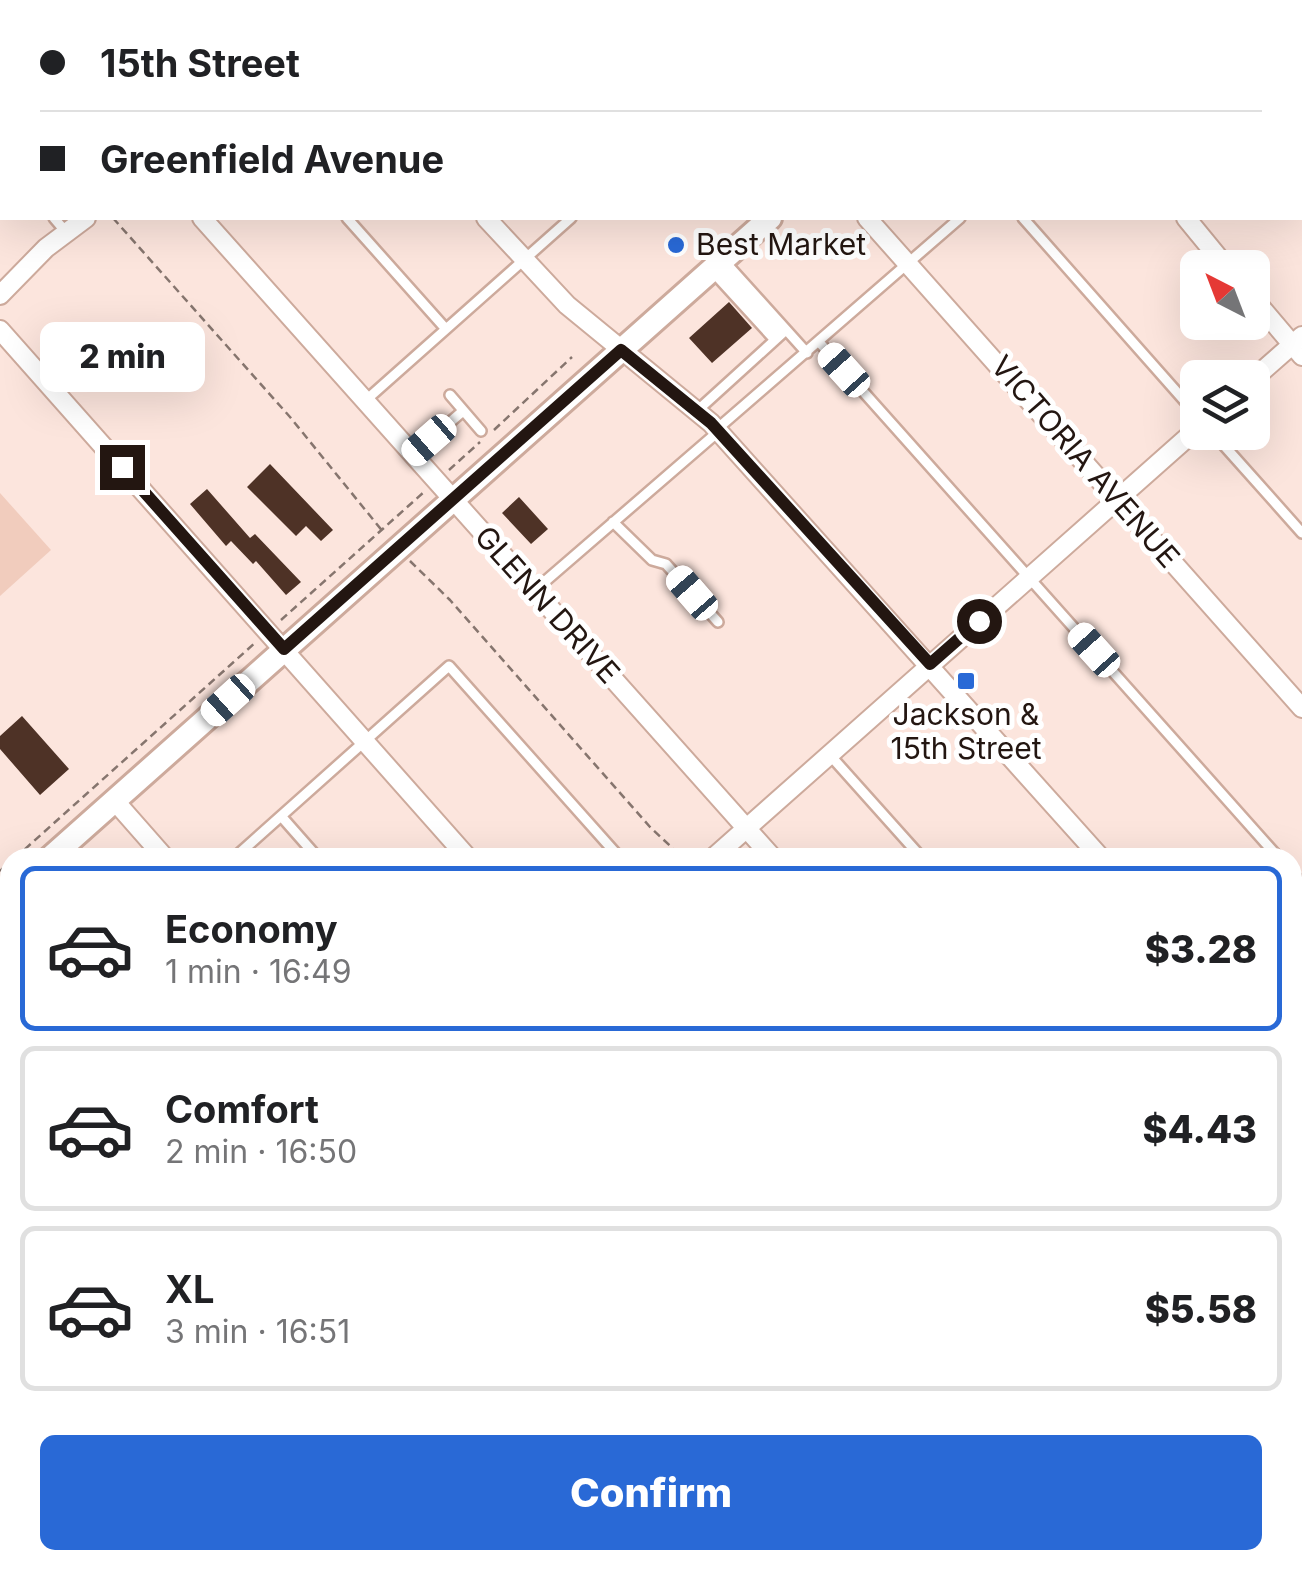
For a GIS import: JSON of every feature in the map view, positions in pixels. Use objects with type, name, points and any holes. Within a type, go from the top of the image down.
[{"type":"street","name":"GLENN DRIVE","points":[[204,220],[764,848]]},
{"type":"street","points":[[488,220],[522,260],[621,350],[718,430],[1092,848]]},
{"type":"street","points":[[61,848],[276,640],[453,500],[768,220]]},
{"type":"street","name":"VICTORIA AVENUE","points":[[868,220],[1302,708]]},
{"type":"street","points":[[1188,220],[1213,250]]},
{"type":"street","points":[[0,295],[60,225]]},
{"type":"street","points":[[1270,316],[1299,346],[1270,367]]},
{"type":"street","points":[[0,330],[459,848]]},
{"type":"street","points":[[724,848],[1180,444]]},
{"type":"street","points":[[114,800],[155,848]]},
{"type":"lane","points":[[349,220],[445,328]]},
{"type":"lane","points":[[365,401],[568,220]]},
{"type":"lane","points":[[535,590],[958,220]]},
{"type":"lane","points":[[1025,220],[1180,396]]},
{"type":"lane","points":[[717,265],[780,335]]},
{"type":"lane","points":[[717,265],[780,335],[807,352]]},
{"type":"lane","points":[[698,410],[780,335]]},
{"type":"lane","points":[[820,342],[1270,848]]},
{"type":"lane","points":[[450,395],[481,437]]},
{"type":"lane","points":[[413,454],[463,410]]},
{"type":"lane","points":[[1228,450],[1302,533]]},
{"type":"lane","points":[[613,522],[652,560],[666,564],[718,622]]},
{"type":"lane","points":[[245,848],[449,666],[611,848]]},
{"type":"lane","points":[[830,754],[913,848]]},
{"type":"lane","points":[[281,816],[309,848]]},
{"type":"path","points":[[115,220],[386,535]]},
{"type":"path","points":[[494,430],[572,357]]},
{"type":"path","points":[[446,473],[481,437]]},
{"type":"path","points":[[28,848],[276,640],[382,529],[428,489]]},
{"type":"path","points":[[408,560],[672,848]]},
{"type":"shaded area","points":[[0,493],[51,550],[0,596]]},
{"type":"building","points":[[729,302],[752,328],[712,363],[689,338]]},
{"type":"building","points":[[270,464],[333,530],[321,541],[306,526],[296,536],[247,487]]},
{"type":"building","points":[[207,489],[250,538],[255,534],[301,582],[286,595],[256,561],[253,564],[231,541],[226,546],[190,504]]},
{"type":"building","points":[[519,497],[548,529],[531,544],[502,513]]},
{"type":"building","points":[[22,716],[69,769],[40,795],[0,749],[0,736]]},
{"type":"place","name":"Best Market","points":[[676,245]]},
{"type":"place","name":"Jackson & 15th Street","points":[[966,681]]},
{"type":"route","points":[[122,467],[284,649],[621,350],[711,423],[776,490],[930,664],[979,621]]}]
